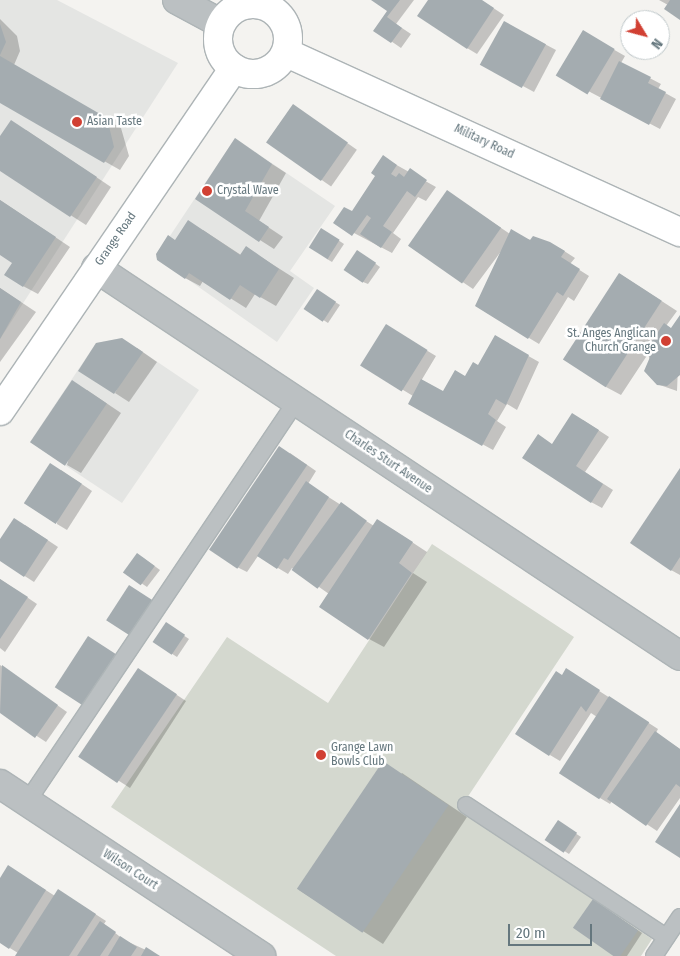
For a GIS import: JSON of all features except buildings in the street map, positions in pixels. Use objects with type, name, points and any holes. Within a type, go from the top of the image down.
[{"type":"main road","points":[[254,4],[274,4],[284,21],[287,53],[274,68],[250,75],[234,68],[220,55],[220,23],[236,8],[254,4]]},
{"type":"main road","name":"Military Road","points":[[287,53],[680,232]]},
{"type":"main road","name":"Grange Road","points":[[2,403],[234,68]]},
{"type":"street","points":[[177,0],[220,23]]},
{"type":"street","name":"Charles Sturt Avenue","points":[[96,268],[680,656]]},
{"type":"street","name":"Wilson Court","points":[[0,784],[261,956]]},
{"type":"lane","points":[[27,802],[296,401]]},
{"type":"lane","points":[[466,805],[666,937]]},
{"type":"lane","points":[[654,956],[680,917]]},
{"type":"shaded area","points":[[0,0],[57,0],[178,63],[0,339]]},
{"type":"shaded area","points":[[235,138],[335,206],[290,271],[314,288],[277,342],[156,257]]},
{"type":"shaded area","points":[[122,338],[199,390],[122,503],[30,442],[96,343]]},
{"type":"shaded area","name":"Grange Lawn Bowls Club","points":[[432,544],[574,637],[459,810],[652,939],[641,956],[336,956],[111,807],[227,637],[328,703]]},
{"type":"place","name":"Asian Taste","points":[[77,122]]},
{"type":"place","name":"Crystal Wave","points":[[207,191]]},
{"type":"place","name":"St. Anges Anglican Church Grange","points":[[666,341]]},
{"type":"place","name":"Grange Lawn Bowls Club","points":[[321,755]]}]
